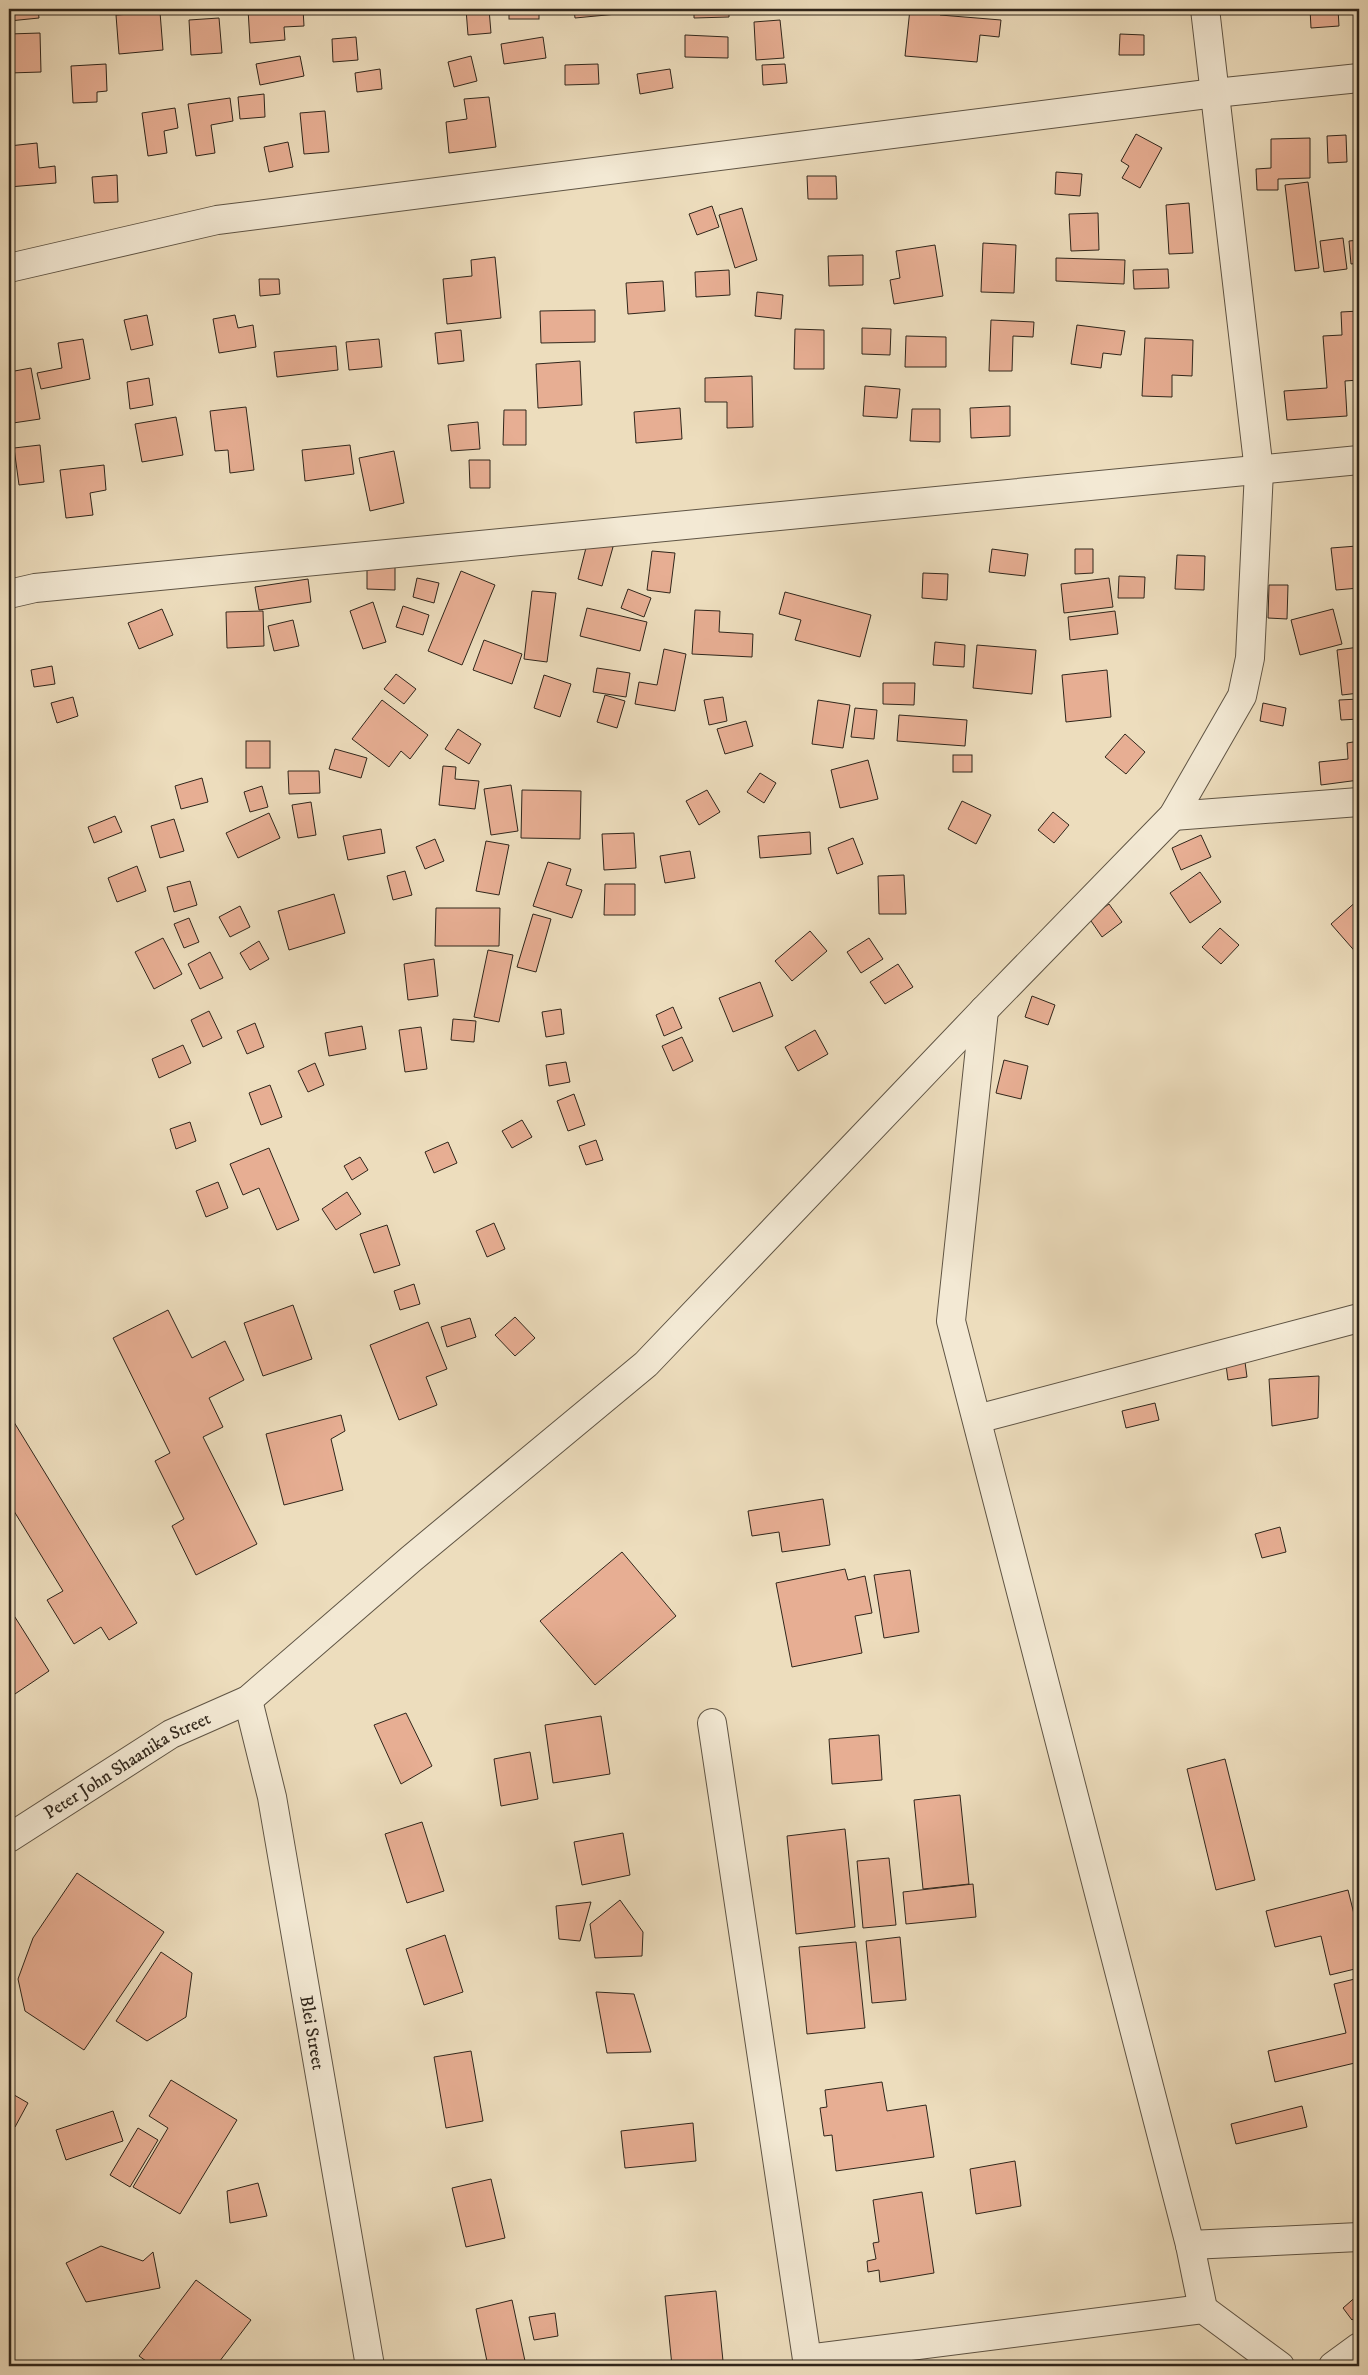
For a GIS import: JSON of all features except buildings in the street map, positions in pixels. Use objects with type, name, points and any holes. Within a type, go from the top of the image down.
[{"type":"street","name":"Peter John Shaanika Street","points":[[9,1838],[171,1734],[248,1700],[411,1560],[646,1364],[984,1010],[1173,816],[1242,696],[1250,658],[1259,471],[1205,9]]},
{"type":"street","points":[[9,268],[217,220],[1215,93],[1359,78]]},
{"type":"street","points":[[9,594],[35,588],[1359,460]]},
{"type":"street","points":[[1173,816],[1359,802]]},
{"type":"street","points":[[984,1010],[951,1320],[1190,2245],[1203,2309],[1280,2366]]},
{"type":"street","points":[[977,1419],[1359,1318]]},
{"type":"street","name":"Blei Street","points":[[248,1700],[272,1797],[370,2366]]},
{"type":"street","points":[[712,1723],[808,2363],[1203,2309]]},
{"type":"street","points":[[1190,2245],[1359,2237]]},
{"type":"street","points":[[1333,2366],[1359,2347]]}]
